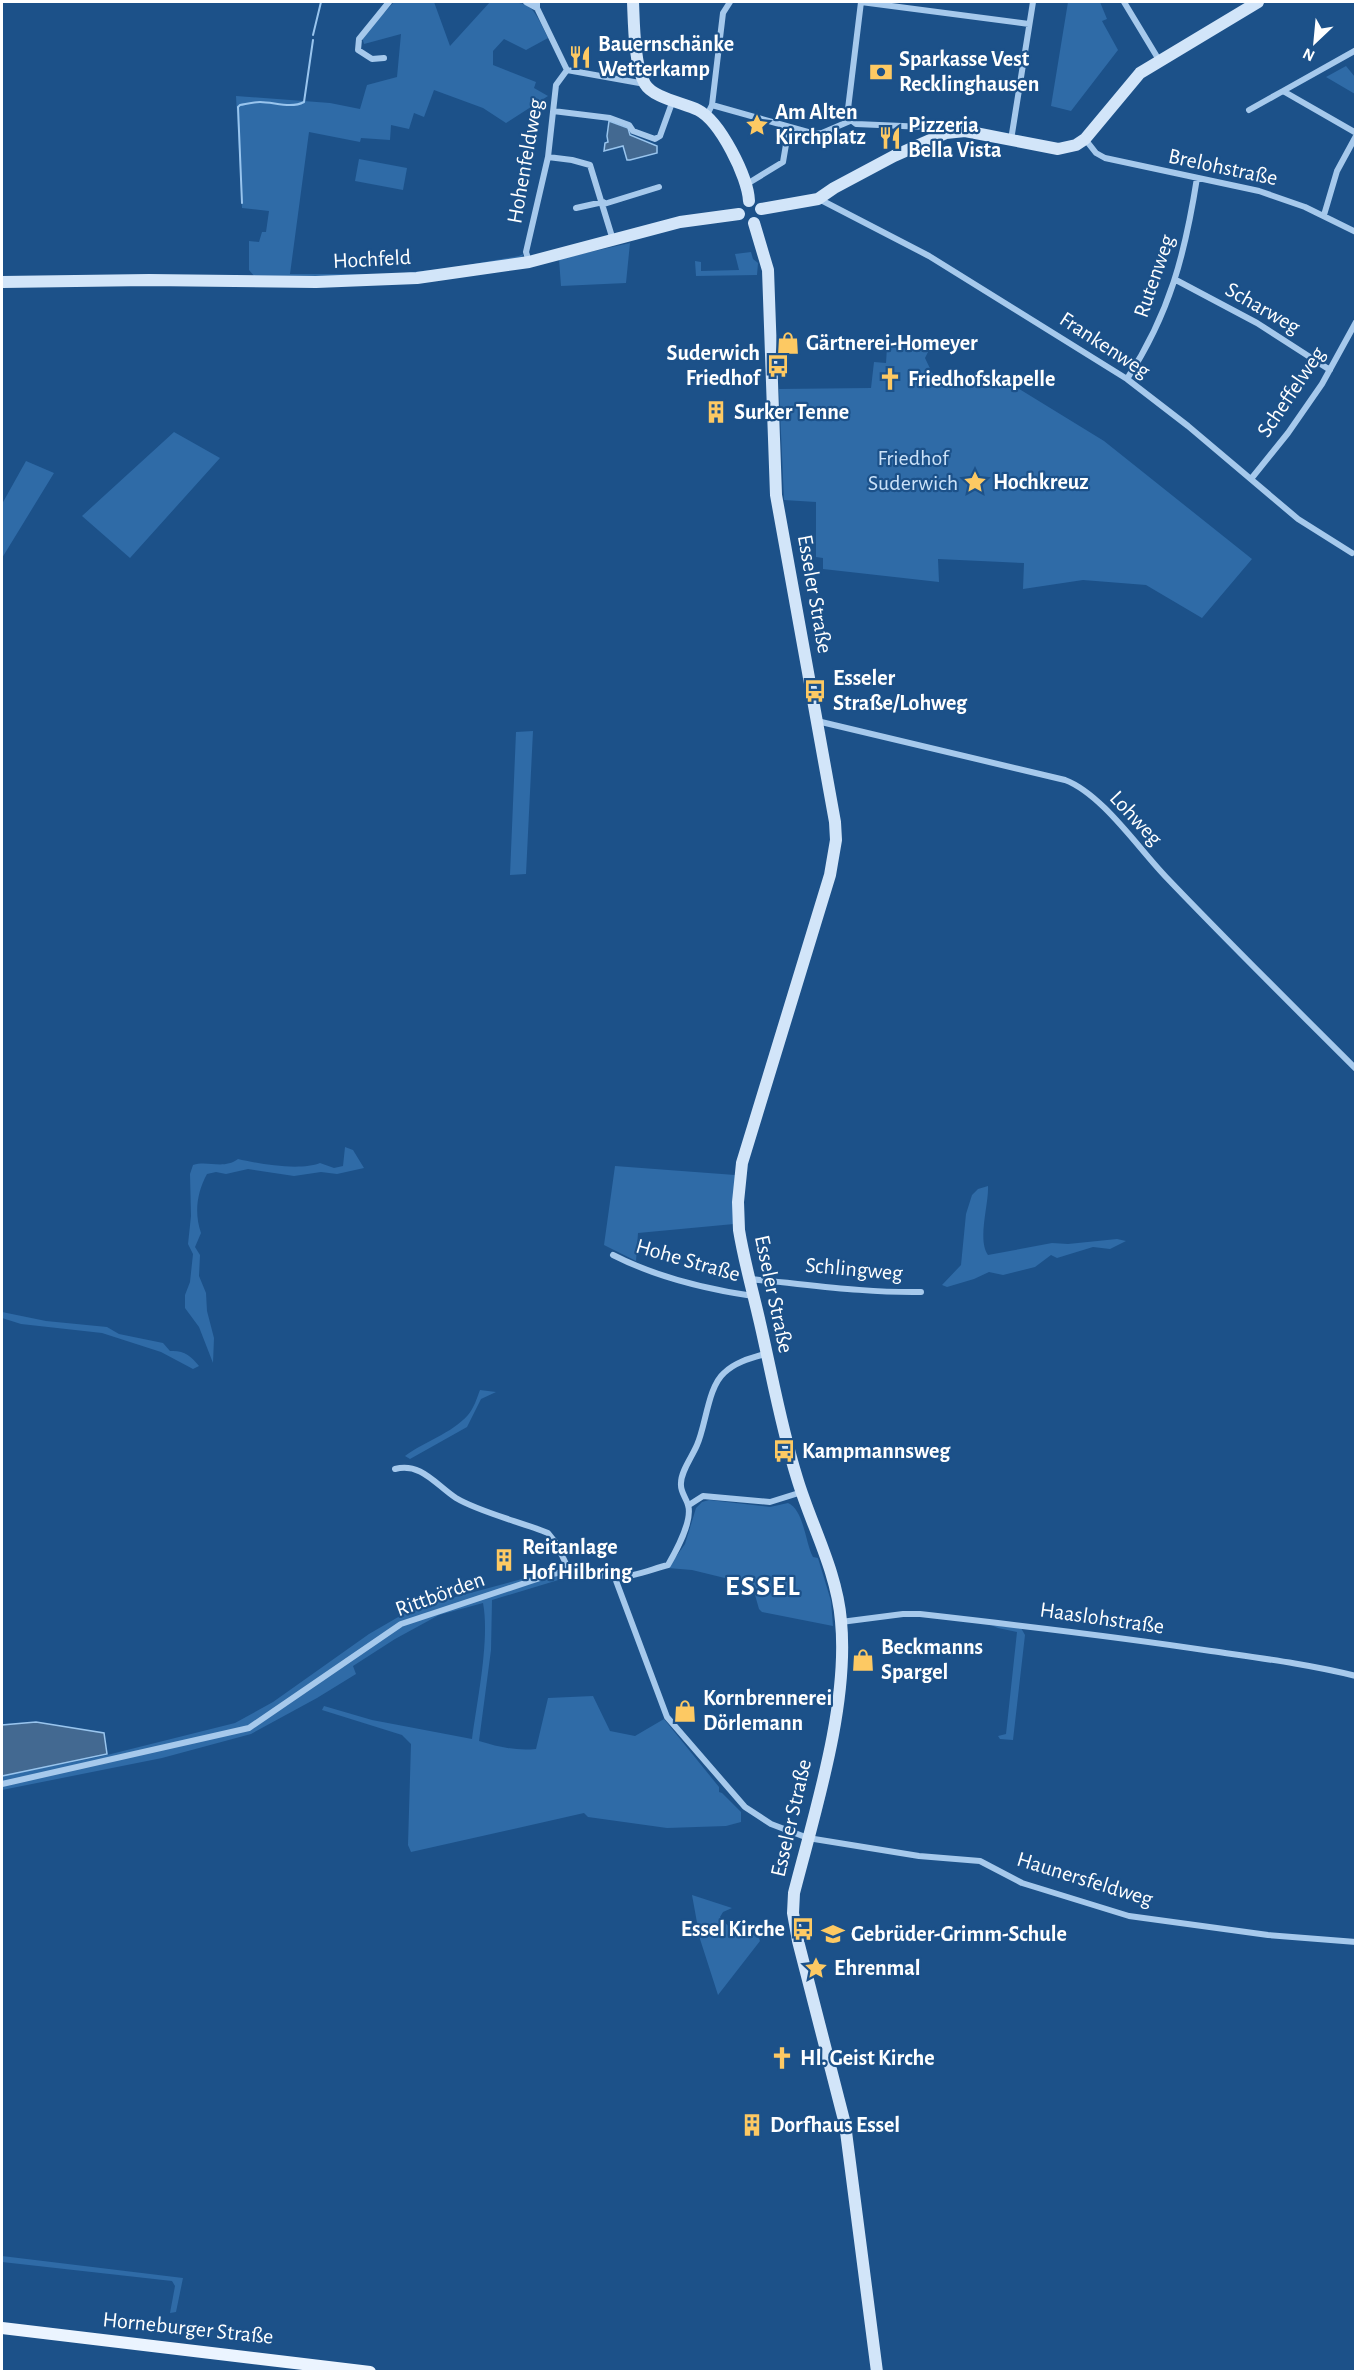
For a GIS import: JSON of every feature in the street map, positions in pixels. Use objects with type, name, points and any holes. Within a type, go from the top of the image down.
[{"type":"main road","points":[[633,2],[640,70],[645,84],[651,91],[673,100],[710,110],[747,184],[749,201]]},
{"type":"main road","points":[[761,209],[818,199],[834,188],[938,135],[965,131],[1058,149],[1076,145],[1085,139],[1125,88],[1140,73],[1258,2]]},
{"type":"main road","points":[[749,201],[758,203],[761,209],[761,218],[754,223],[744,222],[739,214],[741,205],[749,201]]},
{"type":"main road","name":"Hochfeld","points":[[2,282],[149,280],[366,282],[433,276],[529,262],[680,222],[739,214]]},
{"type":"main road","name":"Esseler Straße","points":[[754,223],[768,270],[776,495],[835,822],[836,840],[830,875],[742,1163],[738,1202],[739,1230],[777,1406],[802,1492],[834,1583],[842,1622],[840,1683],[824,1772],[795,1893],[795,1924],[845,2124],[877,2372]]},
{"type":"main road","name":"Horneburger Straße","points":[[2,2328],[370,2372]]},
{"type":"street","points":[[384,58],[372,59],[358,50],[358,44],[359,39],[389,2]]},
{"type":"street","points":[[526,2],[537,5],[567,70],[645,84]]},
{"type":"street","points":[[730,2],[723,13],[710,110],[815,134],[850,121]]},
{"type":"street","points":[[938,135],[925,127],[856,124],[850,121],[846,112],[861,2],[1029,24]]},
{"type":"street","points":[[1011,140],[1033,2]]},
{"type":"street","points":[[1124,2],[1159,60]]},
{"type":"street","points":[[1249,110],[1356,50]]},
{"type":"street","name":"Hohenfeldweg","points":[[529,262],[526,252],[548,157],[556,85],[567,70]]},
{"type":"street","points":[[1283,91],[1356,134],[1337,171],[1324,215]]},
{"type":"street","points":[[553,111],[610,118],[629,125],[633,131],[654,139],[660,136],[673,100]]},
{"type":"street","points":[[747,184],[783,162],[789,127]]},
{"type":"street","name":"Brelohstraße","points":[[1085,139],[1096,153],[1105,159],[1275,196],[1324,215],[1356,232]]},
{"type":"street","points":[[548,157],[590,165],[614,240]]},
{"type":"street","name":"Rutenweg","points":[[1127,379],[1144,352],[1176,280],[1188,235],[1197,178]]},
{"type":"street","points":[[576,207],[603,203],[659,187]]},
{"type":"street","name":"Frankenweg","points":[[818,199],[929,256],[1127,379],[1298,519],[1352,553]]},
{"type":"street","name":"Scharweg","points":[[1176,280],[1257,323],[1330,370]]},
{"type":"street","name":"Scheffelweg","points":[[1251,479],[1288,433],[1330,370],[1356,322]]},
{"type":"street","name":"Lohweg","points":[[816,720],[1065,780],[1082,788],[1166,877],[1356,1069]]},
{"type":"street","name":"Hohe Straße","points":[[613,1255],[638,1268],[658,1274],[754,1297]]},
{"type":"street","name":"Schlingweg","points":[[749,1279],[879,1293],[921,1292]]},
{"type":"street","name":"Rittbörden","points":[[2,1784],[249,1728],[401,1624],[569,1570],[615,1578],[668,1565],[681,1542],[689,1505],[682,1492],[681,1483],[698,1443],[716,1384],[733,1365],[765,1354]]},
{"type":"street","points":[[395,1469],[405,1466],[416,1468],[459,1499],[548,1533],[556,1543],[569,1570]]},
{"type":"street","points":[[689,1505],[704,1496],[770,1502],[802,1492]]},
{"type":"street","name":"Haunersfeldweg","points":[[615,1578],[667,1717],[745,1807],[771,1824],[808,1838],[919,1856],[980,1861],[1022,1883],[1129,1916],[1268,1935],[1356,1942]]},
{"type":"street","name":"Haaslohstraße","points":[[842,1622],[903,1614],[1069,1630],[1322,1668],[1356,1676]]},
{"type":"green space","points":[[394,2],[434,2],[450,46],[490,2],[514,2],[528,6],[533,10],[548,38],[526,50],[504,39],[493,51],[493,65],[536,82],[534,88],[548,96],[506,123],[483,108],[434,90],[424,117],[414,113],[409,129],[391,125],[390,140],[361,138],[360,142],[309,132],[290,274],[394,274],[451,268],[523,254],[522,258],[430,276],[255,277],[249,270],[249,241],[259,242],[262,232],[266,232],[269,211],[242,208],[236,96],[330,103],[360,109],[367,85],[397,77],[401,34],[364,44],[362,37]]},
{"type":"green space","points":[[1068,2],[1100,2],[1107,19],[1102,21],[1118,50],[1071,111],[1051,106]]},
{"type":"green space","points":[[1346,66],[1355,77],[1355,94],[1326,77]]},
{"type":"green space","points":[[359,159],[407,168],[403,190],[355,181]]},
{"type":"green space","points":[[630,243],[626,283],[561,286],[559,259]]},
{"type":"green space","points":[[751,252],[753,259],[758,263],[757,275],[696,276],[695,261],[701,262],[701,271],[739,270],[735,254]]},
{"type":"green space","name":"Friedhof Suderwich","points":[[887,347],[929,350],[925,358],[936,381],[1011,384],[1104,441],[1252,559],[1202,618],[1146,585],[1083,580],[1023,589],[1024,563],[938,559],[939,582],[823,569],[823,558],[816,557],[816,502],[784,500],[779,389],[871,388],[874,362],[886,363]]},
{"type":"green space","points":[[174,432],[220,458],[130,558],[82,516]]},
{"type":"green space","points":[[26,461],[54,473],[2,558],[2,504]]},
{"type":"green space","points":[[533,731],[526,874],[510,875],[516,732]]},
{"type":"green space","points":[[345,1147],[353,1150],[364,1168],[337,1174],[321,1172],[294,1176],[248,1169],[226,1174],[216,1172],[207,1174],[198,1203],[201,1233],[195,1247],[200,1255],[199,1276],[206,1293],[207,1311],[214,1338],[213,1363],[199,1327],[185,1308],[185,1295],[190,1282],[193,1254],[188,1244],[191,1216],[190,1174],[193,1165],[227,1164],[238,1159],[291,1167],[320,1163],[334,1168],[343,1166]]},
{"type":"green space","points":[[615,1166],[735,1175],[734,1224],[638,1233],[636,1261],[604,1245]]},
{"type":"green space","points":[[988,1186],[983,1231],[988,1255],[1052,1243],[1068,1244],[1117,1239],[1126,1241],[1110,1249],[1093,1247],[1057,1258],[1051,1255],[1035,1267],[1003,1275],[989,1272],[947,1287],[942,1285],[961,1265],[966,1214],[972,1195],[978,1189]]},
{"type":"green space","points":[[2,1312],[46,1321],[107,1327],[119,1334],[163,1343],[170,1351],[187,1354],[199,1366],[193,1369],[161,1352],[102,1333],[21,1324],[2,1318]]},
{"type":"green space","points":[[480,1390],[496,1392],[481,1399],[467,1427],[410,1459],[405,1456],[461,1422],[472,1409]]},
{"type":"green space","points":[[709,1500],[770,1507],[788,1503],[798,1512],[810,1551],[813,1557],[818,1558],[831,1601],[833,1626],[762,1612],[759,1609],[751,1581],[668,1568],[685,1544],[696,1508],[702,1502]]},
{"type":"green space","points":[[563,1568],[565,1578],[492,1600],[491,1650],[479,1741],[508,1748],[536,1749],[548,1698],[593,1696],[610,1731],[635,1736],[664,1719],[719,1787],[719,1792],[741,1812],[741,1822],[726,1826],[667,1828],[588,1817],[584,1813],[411,1852],[408,1845],[411,1744],[402,1735],[322,1710],[324,1706],[372,1720],[472,1739],[484,1652],[483,1603],[439,1615],[395,1639],[353,1666],[356,1674],[251,1734],[162,1758],[2,1790],[2,1776],[103,1756],[235,1723],[273,1702],[369,1634],[400,1616],[426,1605]]},
{"type":"green space","points":[[991,1625],[1021,1628],[1025,1635],[1013,1740],[1000,1739],[998,1736],[1006,1734],[1017,1632]]},
{"type":"green space","points":[[692,1895],[732,1908],[723,1912],[720,1917],[723,1921],[737,1930],[758,1936],[760,1941],[718,1995],[700,1939]]},
{"type":"green space","points":[[2,2256],[183,2278],[176,2312],[170,2313],[175,2286],[172,2281],[2,2262]]},
{"type":"shaded area","points":[[609,121],[628,128],[630,135],[657,146],[657,153],[627,160],[623,146],[604,151],[605,143],[608,142]]},
{"type":"shaded area","points":[[36,1722],[104,1733],[107,1754],[2,1776],[2,1725]]},
{"type":"waterway","points":[[313,35],[321,2]]},
{"type":"waterway","points":[[242,203],[238,107],[257,102],[288,105],[304,102],[313,40]]},
{"type":"place","name":"Bauernschänke Wetterkamp","points":[[580,57]]},
{"type":"place","name":"Sparkasse Vest Recklinghausen","points":[[881,72]]},
{"type":"place","name":"Am Alten Kirchplatz","points":[[757,125]]},
{"type":"place","name":"Pizzeria Bella Vista","points":[[890,138]]},
{"type":"place","name":"Gärtnerei-Homeyer","points":[[788,343]]},
{"type":"place","name":"Suderwich Friedhof","points":[[778,366]]},
{"type":"place","name":"Friedhofskapelle","points":[[890,379]]},
{"type":"place","name":"Surker Tenne","points":[[716,412]]},
{"type":"place","name":"Hochkreuz","points":[[975,482]]},
{"type":"place","name":"Esseler Straße/Lohweg","points":[[815,691]]},
{"type":"place","name":"Kampmannsweg","points":[[784,1451]]},
{"type":"place","name":"Reitanlage Hof Hilbring","points":[[504,1560]]},
{"type":"place","name":"Beckmanns Spargel","points":[[863,1660]]},
{"type":"place","name":"Kornbrennerei Dörlemann","points":[[685,1711]]},
{"type":"place","name":"Essel Kirche","points":[[803,1929]]},
{"type":"place","name":"Gebrüder-Grimm-Schule","points":[[833,1934]]},
{"type":"place","name":"Ehrenmal","points":[[816,1968]]},
{"type":"place","name":"Hl. Geist Kirche","points":[[782,2058]]},
{"type":"place","name":"Dorfhaus Essel","points":[[752,2125]]},
{"type":"district","name":"ESSEL","points":[[763,1587]]}]
